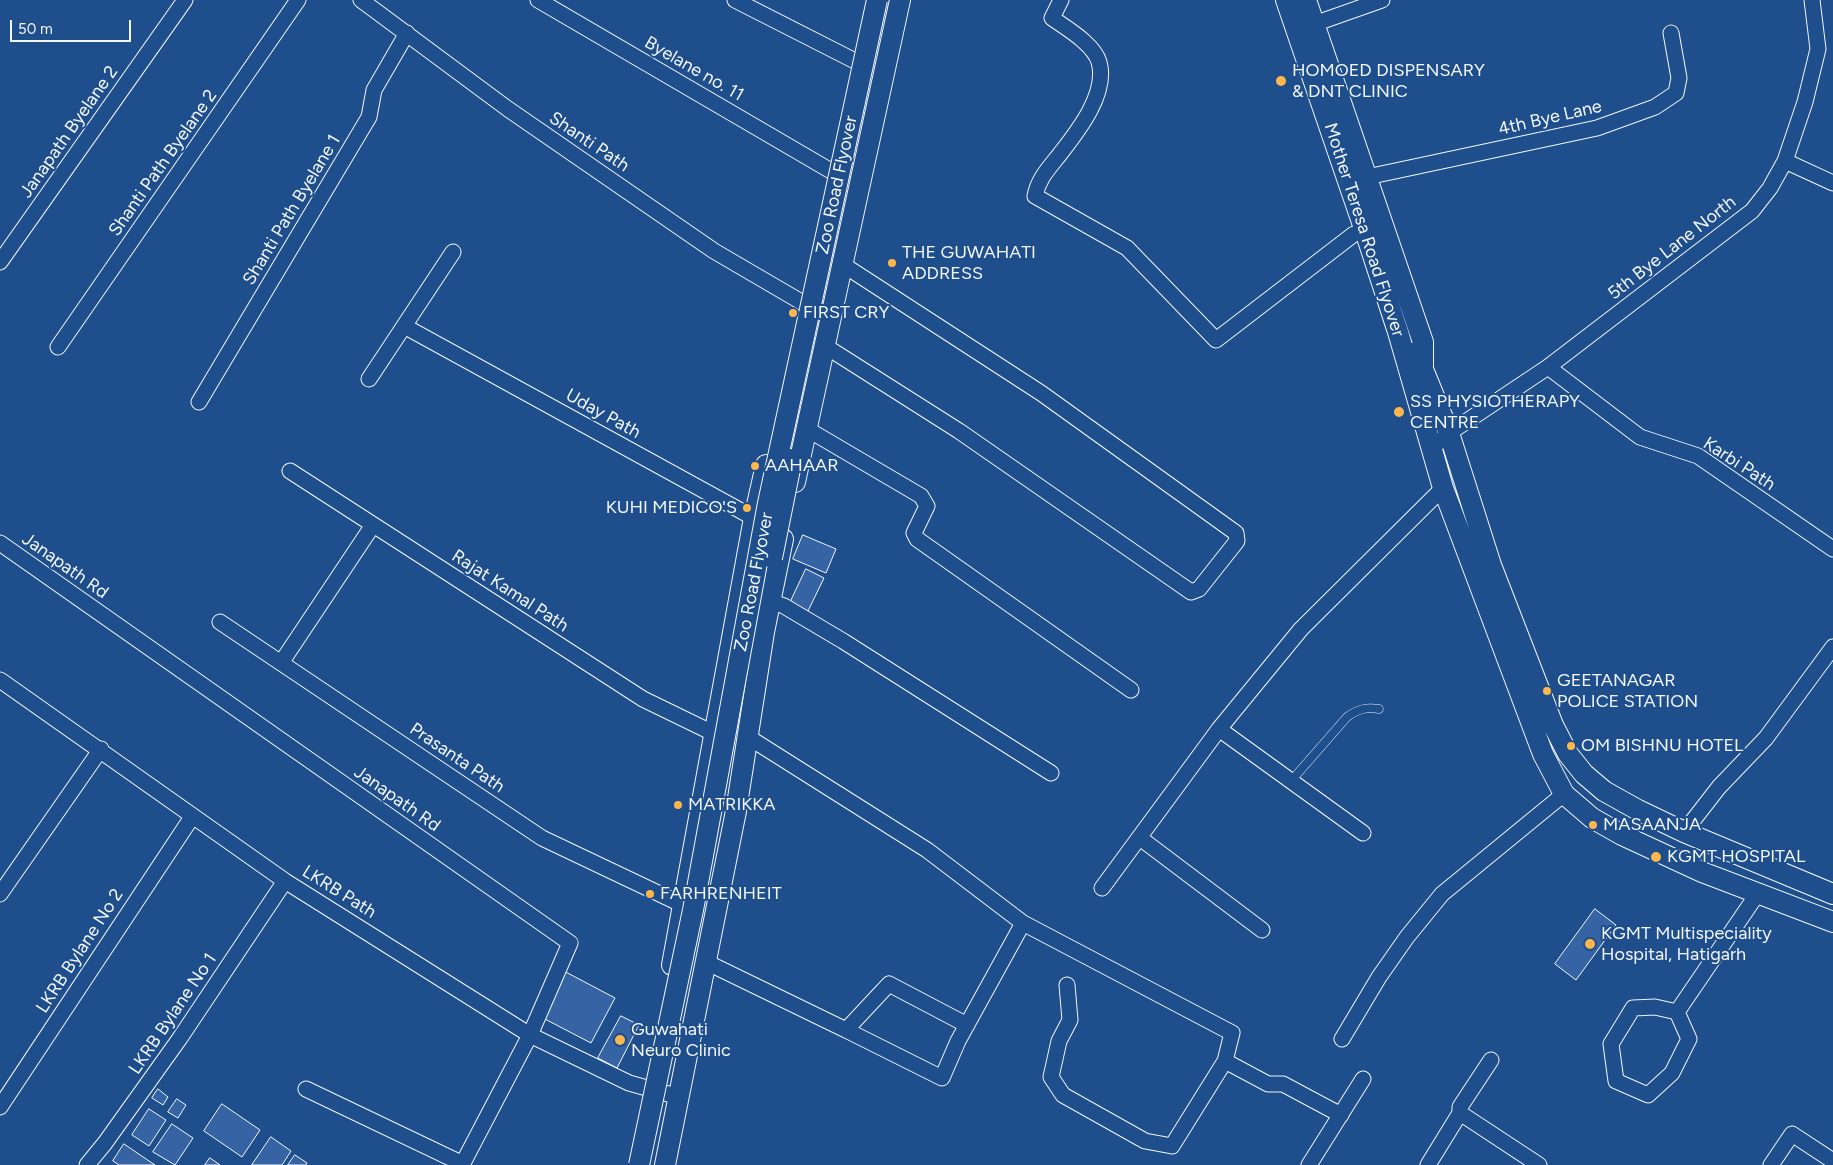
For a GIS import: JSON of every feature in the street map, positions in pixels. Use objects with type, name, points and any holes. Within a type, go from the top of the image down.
[{"type":"main road","points":[[630,1165],[683,905],[754,518],[868,0]]},
{"type":"main road","name":"Zoo Road Flyover","points":[[639,1165],[693,910],[768,503],[877,0]]},
{"type":"main road","name":"Zoo Road Flyover","points":[[653,1165],[698,957],[763,600],[816,337],[889,0]]},
{"type":"main road","points":[[665,1165],[736,811],[770,601],[900,0]]},
{"type":"main road","points":[[1274,0],[1394,354],[1417,372],[1449,433],[1491,565],[1553,725],[1568,754],[1584,774],[1604,791],[1684,832],[1833,894]]},
{"type":"main road","name":"Mother Teresa Road Flyover","points":[[1286,0],[1417,372]]},
{"type":"main road","name":"Mother Teresa Road Flyover","points":[[1296,0],[1359,177],[1403,331]]},
{"type":"main road","points":[[1306,0],[1423,342],[1417,372],[1443,488],[1543,754],[1564,794],[1592,818],[1622,835],[1702,872],[1833,922]]},
{"type":"street","name":"Janapath Byelane 2","points":[[0,262],[185,0]]},
{"type":"street","name":"Shanti Path Byelane 2","points":[[58,347],[298,0]]},
{"type":"street","name":"Shanti Path","points":[[361,0],[508,109],[714,251],[803,302]]},
{"type":"street","name":"Byelane no. 11","points":[[538,0],[831,171]]},
{"type":"street","points":[[735,0],[856,61]]},
{"type":"street","points":[[1061,0],[1052,18],[1082,39],[1099,60],[1101,82],[1083,125],[1037,182],[1035,196],[1127,248],[1216,340],[1354,234]]},
{"type":"street","points":[[1314,24],[1382,0]]},
{"type":"street","name":"5th Bye Lane North","points":[[1433,447],[1449,433],[1548,367],[1752,211],[1770,188],[1785,161],[1805,102],[1818,48],[1812,0]]},
{"type":"street","name":"Shanti Path Byelane 1","points":[[199,402],[369,117],[374,90],[407,33]]},
{"type":"street","name":"4th Bye Lane","points":[[1367,177],[1597,128],[1655,107],[1676,93],[1678,78],[1671,33]]},
{"type":"street","points":[[1785,161],[1833,182]]},
{"type":"street","points":[[369,379],[453,252]]},
{"type":"street","points":[[825,346],[959,431],[1191,592],[1199,590],[1237,541],[1236,533],[1041,393],[842,264]]},
{"type":"street","name":"Uday Path","points":[[404,326],[784,535]]},
{"type":"street","name":"Karbi Path","points":[[1548,367],[1640,437],[1698,456],[1833,549]]},
{"type":"street","points":[[807,430],[921,496],[927,506],[914,533],[917,539],[1131,690]]},
{"type":"street","name":"Rajat Kamal Path","points":[[290,471],[643,700],[715,734]]},
{"type":"street","points":[[1102,888],[1219,729],[1301,629],[1443,488]]},
{"type":"street","points":[[282,663],[373,525]]},
{"type":"street","name":"Janapath Rd","points":[[0,543],[570,943],[530,1035],[463,1164]]},
{"type":"street","points":[[770,601],[784,606],[843,641],[1051,773]]},
{"type":"street","name":"Prasanta Path","points":[[220,622],[542,838],[683,905]]},
{"type":"street","points":[[1684,832],[1719,787],[1766,738],[1833,647]]},
{"type":"street","name":"LKRB Path","points":[[0,680],[101,749],[285,881],[530,1035],[629,1083],[679,1097]]},
{"type":"street","points":[[1219,729],[1363,833]]},
{"type":"street","points":[[748,737],[927,850],[1023,923],[1232,1033],[1225,1061],[1172,1146],[1145,1141],[1063,1095],[1051,1077],[1059,1041],[1070,1020],[1067,985]]},
{"type":"street","points":[[0,894],[101,749]]},
{"type":"street","points":[[1342,1039],[1379,977],[1407,937],[1442,894],[1564,794]]},
{"type":"street","name":"LKRB Bylane No 2","points":[[0,1106],[192,816]]},
{"type":"street","points":[[1140,838],[1262,930]]},
{"type":"street","name":"LKRB Bylane No 1","points":[[87,1165],[105,1143],[180,1038],[285,881]]},
{"type":"street","points":[[1677,1012],[1758,892]]},
{"type":"street","points":[[706,962],[942,1078],[967,1025],[1023,923]]},
{"type":"street","points":[[846,1030],[889,984],[967,1025]]},
{"type":"street","points":[[1655,1007],[1677,1012],[1689,1039],[1672,1073],[1648,1095],[1616,1081],[1611,1044],[1633,1008],[1655,1007]]},
{"type":"street","points":[[1428,1165],[1460,1114],[1460,1107],[1491,1060]]},
{"type":"street","points":[[1225,1061],[1268,1084],[1283,1084],[1341,1115]]},
{"type":"street","points":[[1309,1165],[1363,1079]]},
{"type":"street","points":[[306,1089],[463,1164]]},
{"type":"street","points":[[1460,1114],[1539,1165]]},
{"type":"street","points":[[1771,1165],[1792,1134],[1833,1161]]},
{"type":"lane","points":[[1291,781],[1347,717],[1357,710],[1380,709]]},
{"type":"building","points":[[803,535],[836,549],[826,573],[793,559]]},
{"type":"building","points":[[806,569],[824,578],[808,611],[790,603]]},
{"type":"building","points":[[1595,909],[1616,925],[1576,980],[1555,964]]},
{"type":"building","points":[[562,970],[615,998],[591,1043],[539,1016]]},
{"type":"building","points":[[621,1016],[639,1025],[617,1068],[598,1058]]},
{"type":"building","points":[[158,1089],[168,1097],[163,1105],[152,1098]]},
{"type":"building","points":[[177,1099],[186,1105],[178,1118],[168,1112]]},
{"type":"building","points":[[222,1104],[260,1130],[242,1157],[204,1131]]},
{"type":"building","points":[[149,1109],[166,1120],[149,1146],[132,1135]]},
{"type":"building","points":[[172,1124],[193,1138],[175,1165],[153,1152]]},
{"type":"building","points":[[271,1137],[291,1151],[282,1165],[252,1165]]},
{"type":"building","points":[[124,1144],[155,1165],[119,1165],[113,1161]]},
{"type":"building","points":[[295,1155],[307,1163],[306,1165],[288,1165]]},
{"type":"building","points":[[210,1158],[220,1165],[205,1165]]},
{"type":"place","name":"HOMOED DISPENSARY & DNT CLINIC","points":[[1281,81]]},
{"type":"place","name":"THE GUWAHATI ADDRESS","points":[[892,263]]},
{"type":"place","name":"FIRST CRY","points":[[793,313]]},
{"type":"place","name":"SS PHYSIOTHERAPY CENTRE","points":[[1399,412]]},
{"type":"place","name":"AAHAAR","points":[[755,466]]},
{"type":"place","name":"KUHI MEDICO'S","points":[[747,508]]},
{"type":"place","name":"GEETANAGAR POLICE STATION","points":[[1547,691]]},
{"type":"place","name":"OM BISHNU HOTEL","points":[[1571,746]]},
{"type":"place","name":"MATRIKKA","points":[[678,805]]},
{"type":"place","name":"MASAANJA","points":[[1593,825]]},
{"type":"place","name":"KGMT HOSPITAL","points":[[1656,857]]},
{"type":"place","name":"FARHRENHEIT","points":[[650,894]]},
{"type":"place","name":"KGMT Multispeciality Hospital, Hatigarh","points":[[1590,944]]},
{"type":"place","name":"Guwahati Neuro Clinic","points":[[620,1040]]}]
